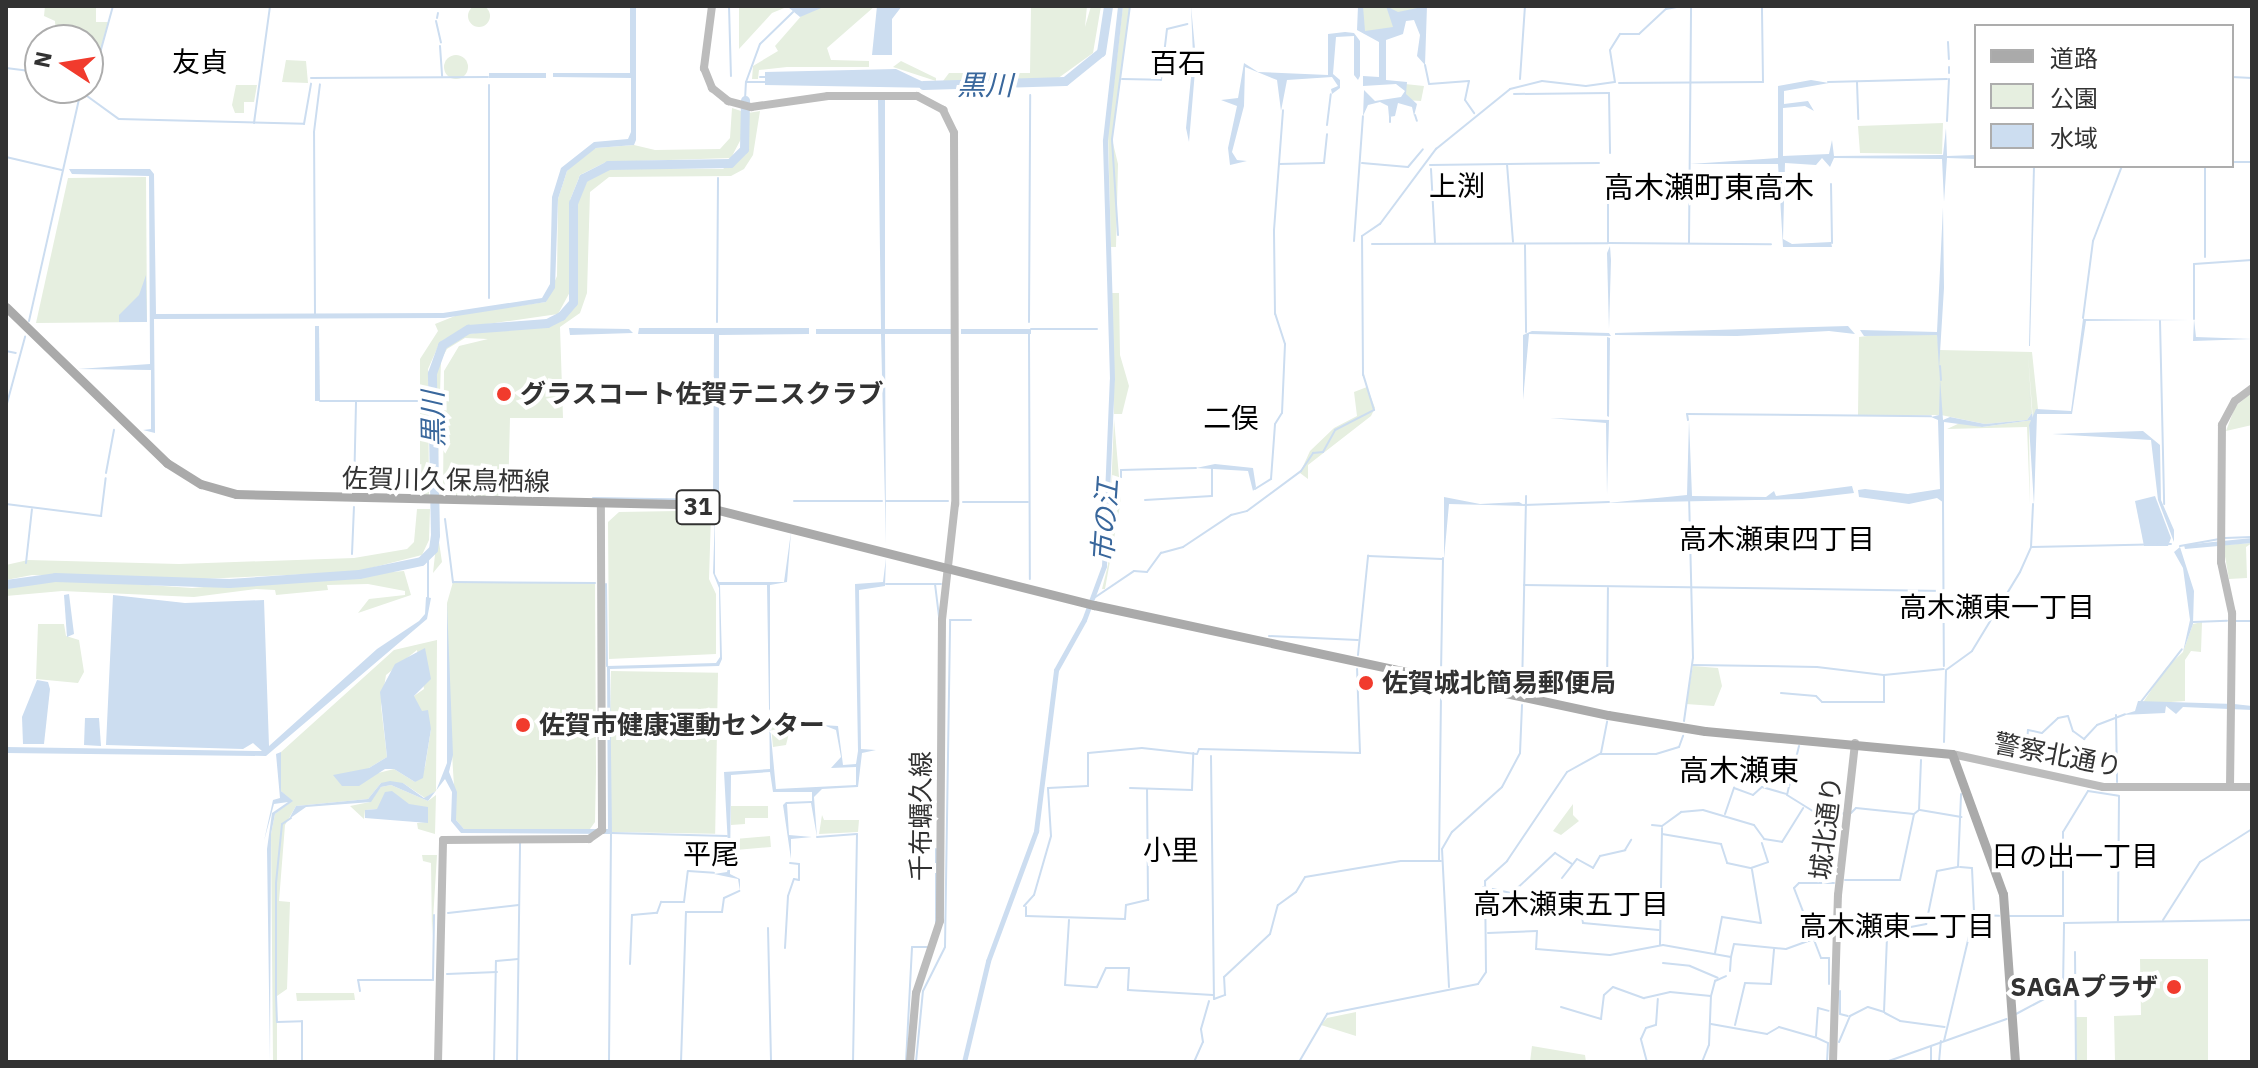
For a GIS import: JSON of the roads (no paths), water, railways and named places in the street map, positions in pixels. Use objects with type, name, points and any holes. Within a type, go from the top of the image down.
[{"type":"main road","name":"佐賀川久保鳥栖線","points":[[6,307],[167,463],[201,484],[259,497],[675,504],[714,509],[949,567]]},
{"type":"main road","name":"31","points":[[949,567],[1091,604],[1653,724],[1952,754]]},
{"type":"main road","points":[[1952,754],[2003,894],[2015,1062]]},
{"type":"street","name":"千布蠣久線","points":[[712,6],[704,68],[718,94],[737,105],[751,107],[828,96],[917,96],[934,103],[952,124],[955,504],[942,620],[940,921],[916,993],[910,1062]]},
{"type":"street","points":[[2230,787],[2232,621],[2220,542],[2222,425],[2235,401],[2252,388]]},
{"type":"street","points":[[438,1062],[443,840],[520,836],[589,839],[601,831],[601,505]]},
{"type":"street","name":"城北通り","points":[[1833,1062],[1838,895],[1855,743]]},
{"type":"street","name":"警察北通り","points":[[1952,754],[2103,787],[2252,787]]},
{"type":"water","points":[[630,6],[636,6],[636,140],[634,145],[596,148],[567,171],[558,199],[555,288],[546,302],[444,318],[154,319],[155,433],[143,430],[151,429],[151,370],[78,369],[150,364],[149,176],[72,174],[69,169],[150,169],[154,174],[156,314],[443,313],[542,298],[550,284],[552,197],[561,168],[594,142],[628,139],[631,132],[631,78],[553,77],[553,73],[630,73]]},
{"type":"water","points":[[789,6],[826,6],[800,17],[788,7]]},
{"type":"water","points":[[877,6],[902,6],[892,19],[892,55],[872,55]]},
{"type":"water","points":[[1191,6],[1196,59],[1189,142],[1186,128],[1193,57]]},
{"type":"water","points":[[1358,6],[1363,6],[1365,31],[1393,27],[1386,6],[1398,12],[1427,6],[1425,65],[1417,56],[1420,35],[1414,20],[1406,21],[1403,34],[1386,40],[1386,80],[1407,82],[1406,94],[1417,104],[1414,116],[1412,107],[1398,103],[1395,116],[1389,117],[1388,106],[1380,102],[1368,105],[1363,116],[1364,90],[1375,101],[1401,97],[1405,91],[1396,84],[1363,86],[1363,76],[1379,77],[1379,42],[1357,30]]},
{"type":"water","points":[[1354,33],[1360,41],[1360,76],[1358,80],[1354,75],[1354,36],[1336,37],[1333,74],[1340,80],[1340,88],[1332,94],[1331,89],[1338,86],[1332,77],[1287,80],[1281,111],[1277,80],[1245,67],[1244,106],[1232,152],[1237,160],[1247,161],[1230,165],[1228,148],[1237,106],[1221,100],[1238,98],[1244,63],[1258,72],[1328,75],[1328,34]]},
{"type":"water","points":[[896,69],[936,88],[765,85],[765,72]]},
{"type":"water","points":[[489,73],[546,73],[546,78],[489,78]]},
{"type":"water","points":[[1811,80],[1829,83],[1784,91],[1784,104],[1808,101],[1814,111],[1805,106],[1783,108],[1783,156],[1829,154],[1832,140],[1834,156],[1943,155],[1946,128],[1947,156],[1974,155],[1974,159],[1947,158],[1944,202],[1942,159],[1834,158],[1830,167],[1822,158],[1816,165],[1785,163],[1783,239],[1792,244],[1831,242],[1832,247],[1783,247],[1778,164],[1690,164],[1778,158],[1778,86]]},
{"type":"water","points":[[878,100],[885,100],[885,329],[951,329],[951,334],[885,334],[886,545],[881,334],[816,334],[816,329],[881,329]]},
{"type":"water","points":[[2033,168],[2035,168],[2030,346]]},
{"type":"water","points":[[1943,207],[1944,288],[1939,369],[1937,335],[1864,336],[1860,330],[1937,332]]},
{"type":"water","points":[[1610,246],[1611,260],[1609,329],[1607,253]]},
{"type":"water","points":[[146,275],[147,322],[119,322],[119,315],[139,295]]},
{"type":"water","points":[[2083,319],[2190,320],[2086,321],[2072,414],[2037,414],[2034,505],[2029,425],[2036,409],[2071,411]]},
{"type":"water","points":[[2194,319],[2196,337],[2252,339],[2193,341]]},
{"type":"water","points":[[315,326],[319,326],[320,401],[315,401]]},
{"type":"water","points":[[1848,326],[1855,334],[1829,331],[1737,336],[1615,335],[1615,333]]},
{"type":"water","points":[[569,328],[629,329],[633,333],[570,335]]},
{"type":"water","points":[[639,328],[809,328],[809,334],[719,335],[719,501],[713,500],[714,334],[638,334]]},
{"type":"water","points":[[961,329],[1031,329],[1031,334],[961,334]]},
{"type":"water","points":[[1532,331],[1609,333],[1611,336],[1529,334],[1523,400],[1523,335]]},
{"type":"water","points":[[1607,337],[1610,338],[1609,417],[1607,416]]},
{"type":"water","points":[[2024,353],[2033,420],[1982,427],[1944,422],[1944,503],[1937,498],[1909,504],[1859,497],[1858,490],[1865,489],[1908,494],[1940,489],[1938,420],[1931,417],[1939,415],[1940,378],[1943,420],[1950,417],[1985,424],[2027,420],[2032,413]]},
{"type":"water","points":[[1550,418],[1609,420],[1607,495],[1606,423]]},
{"type":"water","points":[[1689,420],[1692,496],[1766,497],[1774,491],[1776,496],[1852,486],[1854,493],[1802,499],[1607,503],[1687,495]]},
{"type":"water","points":[[2143,431],[2160,445],[2161,500],[2174,530],[2174,542],[2158,500],[2151,440],[2052,434]]},
{"type":"water","points":[[1215,464],[1253,468],[1256,487],[1253,491],[1248,471],[1196,468]]},
{"type":"water","points":[[2155,496],[2171,538],[2168,546],[2144,546],[2135,501]]},
{"type":"water","points":[[1444,497],[1480,504],[1519,502],[1526,506],[1449,504],[1444,559]]},
{"type":"water","points":[[715,515],[715,574],[719,582],[784,582],[791,532],[787,582],[770,585],[770,722],[803,724],[770,726],[776,789],[856,785],[856,767],[831,768],[841,757],[836,730],[824,725],[838,726],[843,765],[856,764],[855,584],[883,582],[886,558],[885,586],[859,590],[861,749],[876,750],[862,753],[858,787],[822,789],[814,797],[817,837],[811,803],[787,804],[789,835],[812,837],[791,839],[791,859],[783,805],[786,802],[812,801],[812,792],[773,792],[770,772],[731,775],[730,874],[740,879],[740,891],[738,879],[714,874],[727,872],[729,864],[724,772],[770,769],[767,585],[720,585],[722,659],[719,666],[610,669],[612,834],[461,833],[451,821],[452,792],[445,779],[436,790],[447,763],[447,603],[453,755],[449,772],[457,792],[456,820],[464,829],[608,829],[607,666],[716,663],[720,657],[719,588],[713,573]]},
{"type":"water","points":[[2252,538],[2252,543],[2185,549],[2184,545]]},
{"type":"water","points":[[2180,547],[2194,591],[2193,624],[2183,652],[2190,620],[2183,568],[2174,552]]},
{"type":"water","points":[[69,594],[74,634],[67,637],[64,595]]},
{"type":"water","points":[[113,595],[185,603],[264,600],[269,746],[377,649],[419,621],[425,614],[426,597],[431,598],[427,619],[266,756],[6,753],[6,747],[262,751],[253,743],[243,749],[106,745]]},
{"type":"water","points":[[425,648],[431,679],[414,696],[422,711],[428,710],[431,729],[423,778],[415,782],[394,769],[385,769],[359,786],[342,786],[333,775],[369,768],[387,757],[380,692],[395,664]]},
{"type":"water","points":[[37,680],[48,682],[50,689],[44,744],[23,744],[22,717]]},
{"type":"water","points":[[2138,701],[2234,704],[2252,706],[2252,710],[2183,707],[2176,714],[2166,706],[2165,713],[2122,715],[2135,711]]},
{"type":"water","points":[[85,718],[99,718],[101,746],[84,745]]},
{"type":"water","points":[[281,752],[281,791],[293,801],[275,814],[271,834],[270,1062],[267,849],[272,813],[288,802],[274,804],[264,841],[273,800],[280,798],[276,754]]},
{"type":"water","points":[[390,781],[403,783],[424,798],[436,791],[428,801],[391,785],[381,787],[371,802],[306,807],[289,819],[296,806],[368,799],[381,783]]},
{"type":"water","points":[[392,791],[409,804],[428,807],[428,823],[365,818],[365,810],[377,809],[385,792]]},
{"type":"waterway","points":[[29,321],[80,95],[89,93],[113,6]]},
{"type":"waterway","points":[[254,123],[270,6]]},
{"type":"waterway","points":[[729,6],[731,76]]},
{"type":"waterway","name":"黒川","points":[[923,85],[1065,81],[1101,52],[1108,6]]},
{"type":"waterway","name":"市の江","points":[[964,1062],[988,961],[1036,831],[1056,670],[1084,620],[1104,566],[1112,379],[1105,140],[1120,6]]},
{"type":"waterway","points":[[1118,235],[1112,139],[1130,6]]},
{"type":"waterway","points":[[1520,79],[1525,6]]},
{"type":"waterway","points":[[1094,598],[1134,571],[1147,572],[1161,553],[1183,547],[1231,515],[1247,511],[1301,471],[1313,453],[1323,452],[1335,430],[1374,410],[1363,375],[1362,236],[1380,224],[1436,149],[1510,89],[1542,81],[1586,86],[1615,82],[1610,50],[1620,34],[1639,34],[1666,9],[1682,6]]},
{"type":"waterway","points":[[1689,243],[1691,6]]},
{"type":"waterway","points":[[1619,83],[1763,82],[1762,6]]},
{"type":"waterway","points":[[746,82],[760,44],[793,12]]},
{"type":"waterway","points":[[437,18],[438,13]]},
{"type":"waterway","points":[[436,21],[441,42]]},
{"type":"waterway","points":[[1122,79],[1161,80],[1167,29],[1187,24]]},
{"type":"waterway","points":[[1948,42],[1949,59]]},
{"type":"waterway","points":[[440,46],[442,76]]},
{"type":"waterway","points":[[1425,65],[1429,84],[1469,81],[1465,100],[1474,113]]},
{"type":"waterway","points":[[1949,67],[1949,73]]},
{"type":"waterway","points":[[6,68],[24,70]]},
{"type":"waterway","points":[[311,78],[488,77]]},
{"type":"waterway","points":[[760,77],[765,77]]},
{"type":"waterway","points":[[2234,77],[2252,78]]},
{"type":"waterway","points":[[1828,82],[1947,79]]},
{"type":"waterway","points":[[1947,121],[1949,79]]},
{"type":"waterway","points":[[745,100],[746,82],[765,82]]},
{"type":"waterway","points":[[1857,82],[1858,119]]},
{"type":"waterway","points":[[98,104],[119,119],[304,124],[311,84]]},
{"type":"waterway","points":[[315,315],[314,132],[320,84]]},
{"type":"waterway","points":[[489,85],[489,298]]},
{"type":"waterway","points":[[1514,94],[1609,93],[1610,153]]},
{"type":"waterway","points":[[1327,125],[1331,94]]},
{"type":"waterway","points":[[1029,322],[1030,95]]},
{"type":"waterway","name":"黒川","points":[[6,584],[55,577],[229,583],[359,574],[421,561],[433,549],[435,535],[432,373],[442,345],[468,329],[547,323],[561,316],[573,302],[573,203],[583,178],[608,165],[730,163],[744,149],[745,100]]},
{"type":"waterway","points":[[1255,489],[1271,479],[1275,424],[1282,413],[1285,344],[1275,314],[1274,230],[1283,110]]},
{"type":"waterway","points":[[1415,115],[1417,121]]},
{"type":"waterway","points":[[1354,241],[1363,116]]},
{"type":"waterway","points":[[1390,117],[1390,122]]},
{"type":"waterway","points":[[1279,164],[1324,163],[1327,134]]},
{"type":"waterway","points":[[1362,163],[1408,167],[1423,149]]},
{"type":"waterway","points":[[6,157],[62,170]]},
{"type":"waterway","points":[[2234,162],[2252,162]]},
{"type":"waterway","points":[[1430,165],[1599,163]]},
{"type":"waterway","points":[[1507,164],[1513,242]]},
{"type":"waterway","points":[[2083,318],[2093,241],[2121,168]]},
{"type":"waterway","points":[[2205,168],[2205,257]]},
{"type":"waterway","points":[[1431,169],[1435,243]]},
{"type":"waterway","points":[[717,322],[718,178]]},
{"type":"waterway","points":[[1831,184],[1832,243]]},
{"type":"waterway","points":[[1608,187],[1608,243],[1771,244]]},
{"type":"waterway","points":[[1372,244],[1608,243]]},
{"type":"waterway","points":[[1525,245],[1526,332]]},
{"type":"waterway","points":[[2194,319],[2194,264],[2252,260]]},
{"type":"waterway","points":[[2160,321],[2164,504]]},
{"type":"waterway","points":[[1031,329],[1097,329]]},
{"type":"waterway","points":[[1029,334],[1030,579]]},
{"type":"waterway","points":[[6,407],[25,337]]},
{"type":"waterway","points":[[6,351],[16,353]]},
{"type":"waterway","points":[[1940,366],[1941,380]]},
{"type":"waterway","points":[[320,401],[419,401]]},
{"type":"waterway","points":[[354,491],[356,402]]},
{"type":"waterway","points":[[1688,420],[1687,414],[1931,416]]},
{"type":"waterway","points":[[106,473],[114,430]]},
{"type":"waterway","points":[[1145,500],[1212,496],[1212,467]]},
{"type":"waterway","points":[[1121,481],[1121,470],[1196,468]]},
{"type":"waterway","points":[[6,504],[101,516],[106,478]]},
{"type":"waterway","points":[[1522,690],[1526,496]]},
{"type":"waterway","points":[[593,498],[716,500]]},
{"type":"waterway","points":[[1684,721],[1693,658],[1689,498]]},
{"type":"waterway","points":[[1744,499],[1769,498]]},
{"type":"waterway","points":[[794,501],[882,501]]},
{"type":"waterway","points":[[886,501],[948,501]]},
{"type":"waterway","points":[[1943,501],[1944,666]]},
{"type":"waterway","points":[[963,502],[1028,502]]},
{"type":"waterway","points":[[1524,505],[1609,502]]},
{"type":"waterway","points":[[1946,670],[1972,651],[2020,572],[2031,547],[2033,504]]},
{"type":"waterway","points":[[352,554],[354,507]]},
{"type":"waterway","points":[[26,563],[32,509]]},
{"type":"waterway","points":[[445,519],[453,582],[595,583]]},
{"type":"waterway","points":[[2225,538],[2252,537]]},
{"type":"waterway","points":[[2180,546],[2219,539]]},
{"type":"waterway","points":[[2032,547],[2171,544]]},
{"type":"waterway","points":[[428,555],[428,599]]},
{"type":"waterway","points":[[1358,655],[1368,556],[1442,559]]},
{"type":"waterway","points":[[1441,673],[1443,558]]},
{"type":"waterway","points":[[606,584],[607,666]]},
{"type":"waterway","points":[[886,584],[941,584]]},
{"type":"waterway","points":[[935,584],[939,619]]},
{"type":"waterway","points":[[1524,585],[1945,591]]},
{"type":"waterway","points":[[1607,695],[1608,588]]},
{"type":"waterway","points":[[916,1062],[923,991],[945,947],[950,620],[971,620]]},
{"type":"waterway","points":[[2193,622],[2227,621]]},
{"type":"waterway","points":[[2233,621],[2252,621]]},
{"type":"waterway","points":[[1269,636],[1358,640]]},
{"type":"waterway","points":[[2140,703],[2182,649]]},
{"type":"waterway","points":[[1693,665],[1817,667],[1884,675],[1944,669]]},
{"type":"waterway","points":[[1024,906],[1034,895],[1051,836],[1048,788],[1088,786],[1088,753],[1142,748],[1197,754],[1199,749],[1360,753],[1357,669]]},
{"type":"waterway","points":[[1944,742],[1946,671]]},
{"type":"waterway","points":[[1781,693],[1816,696],[1822,702],[1884,702],[1884,675]]},
{"type":"waterway","points":[[1439,860],[1441,687]]},
{"type":"waterway","points":[[1449,987],[1442,849],[1452,832],[1502,787],[1520,753],[1522,705]]},
{"type":"waterway","points":[[2017,759],[2027,747],[2028,730],[2042,733],[2058,718],[2068,716],[2073,731],[2084,739],[2097,725],[2125,714]]},
{"type":"waterway","points":[[2116,715],[2117,782]]},
{"type":"waterway","points":[[1601,753],[1607,722]]},
{"type":"waterway","points":[[1299,1062],[1327,1014],[1478,984],[1486,972],[1485,881],[1507,861],[1567,772],[1600,754],[1656,754],[1679,747],[1683,736]]},
{"type":"waterway","points":[[1799,746],[1787,795],[1824,818],[1844,813]]},
{"type":"waterway","points":[[1130,788],[1192,790],[1193,753]]},
{"type":"waterway","points":[[1211,756],[1214,999],[1225,995],[1224,977],[1270,934],[1278,905],[1296,892],[1305,877],[1401,861],[1441,861]]},
{"type":"waterway","points":[[1845,880],[1900,880],[1914,814],[1919,810],[1921,760]]},
{"type":"waterway","points":[[1725,814],[1734,788],[1753,795],[1762,787],[1786,794]]},
{"type":"waterway","points":[[1026,907],[1026,916],[1125,919],[1126,905],[1148,900],[1147,789]]},
{"type":"waterway","points":[[2010,916],[2063,916],[2063,832],[2088,791],[2119,796],[2118,921]]},
{"type":"waterway","points":[[1839,1042],[1850,1016],[1868,1007],[1884,1012],[1887,938],[1895,930],[1926,924],[1937,871],[1958,867],[1961,794]]},
{"type":"waterway","points":[[1652,825],[1662,826],[1681,812],[1703,810],[1754,825],[1764,839],[1782,842],[1803,808]]},
{"type":"waterway","points":[[1851,813],[1856,808],[1914,814]]},
{"type":"waterway","points":[[1920,810],[1961,817]]},
{"type":"waterway","points":[[291,818],[282,824],[276,883],[277,1022],[302,1021],[302,1062]]},
{"type":"waterway","points":[[1660,945],[1662,828]]},
{"type":"waterway","points":[[2163,920],[2200,862],[2252,829]]},
{"type":"waterway","points":[[612,833],[727,836]]},
{"type":"waterway","points":[[609,1062],[611,834]]},
{"type":"waterway","points":[[817,837],[857,834],[853,1062]]},
{"type":"waterway","points":[[1662,834],[1721,844],[1727,863],[1751,868],[1768,862],[1762,843]]},
{"type":"waterway","points":[[1562,878],[1577,859],[1593,868],[1600,856],[1625,850],[1631,840]]},
{"type":"waterway","points":[[517,1062],[520,843]]},
{"type":"waterway","points":[[936,849],[936,923]]},
{"type":"waterway","points":[[1483,887],[1512,893],[1555,853],[1572,864]]},
{"type":"waterway","points":[[785,948],[788,896],[794,879],[799,880],[799,864],[790,863]]},
{"type":"waterway","points":[[1960,867],[1972,868],[1974,912]]},
{"type":"waterway","points":[[1715,953],[1722,917],[1761,923],[1752,870]]},
{"type":"waterway","points":[[630,964],[632,915],[657,913],[661,902],[684,902],[688,871],[714,873]]},
{"type":"waterway","points":[[1829,984],[1829,958],[1821,958],[1794,888],[1799,883],[1834,883]]},
{"type":"waterway","points":[[681,1062],[686,912],[722,912],[724,898],[739,891]]},
{"type":"waterway","points":[[1557,894],[1580,899],[1583,923],[1659,930]]},
{"type":"waterway","points":[[448,913],[519,905]]},
{"type":"waterway","points":[[360,991],[358,980],[433,980],[434,915]]},
{"type":"waterway","points":[[1944,1041],[1974,915],[1999,916]]},
{"type":"waterway","points":[[1069,920],[1065,985],[1097,987],[1106,968],[1129,968],[1128,990],[1213,995]]},
{"type":"waterway","points":[[2016,1014],[2063,989],[2064,923],[2252,920]]},
{"type":"waterway","points":[[768,928],[771,1062]]},
{"type":"waterway","points":[[1488,933],[1537,931],[1536,949],[1610,955],[1663,945],[1731,957],[1734,944],[1786,949],[1814,939]]},
{"type":"waterway","points":[[906,1062],[912,947],[927,947]]},
{"type":"waterway","points":[[1735,1025],[1745,983],[1771,984],[1774,949]]},
{"type":"waterway","points":[[2075,952],[2076,1062]]},
{"type":"waterway","points":[[1730,971],[1731,957]]},
{"type":"waterway","points":[[494,1062],[496,961],[518,959]]},
{"type":"waterway","points":[[1663,963],[1690,966],[1718,978]]},
{"type":"waterway","points":[[447,974],[497,972]]},
{"type":"waterway","points":[[1702,1062],[1709,1045],[1711,996],[1715,981],[1726,976]]},
{"type":"waterway","points":[[1561,1007],[1601,1019],[1604,995],[1613,987],[1644,998],[1670,992],[1711,996]]},
{"type":"waterway","points":[[1840,991],[1840,1014],[1848,1016]]},
{"type":"waterway","points":[[1647,1062],[1641,1039],[1646,1028],[1656,1025],[1658,999]]},
{"type":"waterway","points":[[1194,1062],[1203,1042],[1201,1029],[1209,1001]]},
{"type":"waterway","points":[[1816,1036],[1818,1008],[1829,1011]]},
{"type":"waterway","points":[[1885,1013],[1900,1021],[1945,1027]]},
{"type":"waterway","points":[[1886,1062],[2007,1019]]},
{"type":"waterway","points":[[1711,1024],[1767,1034],[1779,1027],[1815,1037],[1828,1043],[1827,1062]]},
{"type":"waterway","points":[[1939,1062],[1941,1041]]},
{"type":"waterway","points":[[1931,1047],[1931,1062]]},
{"type":"place","name":"グラスコート佐賀テニスクラブ","points":[[504,394]]},
{"type":"place","name":"佐賀城北簡易郵便局","points":[[1366,683]]},
{"type":"place","name":"佐賀市健康運動センター","points":[[523,725]]},
{"type":"place","name":"SAGAプラザ","points":[[2174,987]]},
{"type":"district","name":"友貞","points":[[200,62]]},
{"type":"district","name":"百石","points":[[1178,63]]},
{"type":"district","name":"上渕","points":[[1457,186]]},
{"type":"district","name":"高木瀬町東高木","points":[[1709,187]]},
{"type":"district","name":"二俣","points":[[1231,418]]},
{"type":"district","name":"高木瀬東四丁目","points":[[1777,539]]},
{"type":"district","name":"高木瀬東一丁目","points":[[1997,607]]},
{"type":"district","name":"高木瀬東","points":[[1739,770]]},
{"type":"district","name":"小里","points":[[1171,850]]},
{"type":"district","name":"平尾","points":[[711,854]]},
{"type":"district","name":"日の出一丁目","points":[[2075,856]]},
{"type":"district","name":"高木瀬東五丁目","points":[[1571,904]]},
{"type":"district","name":"高木瀬東二丁目","points":[[1897,926]]}]
